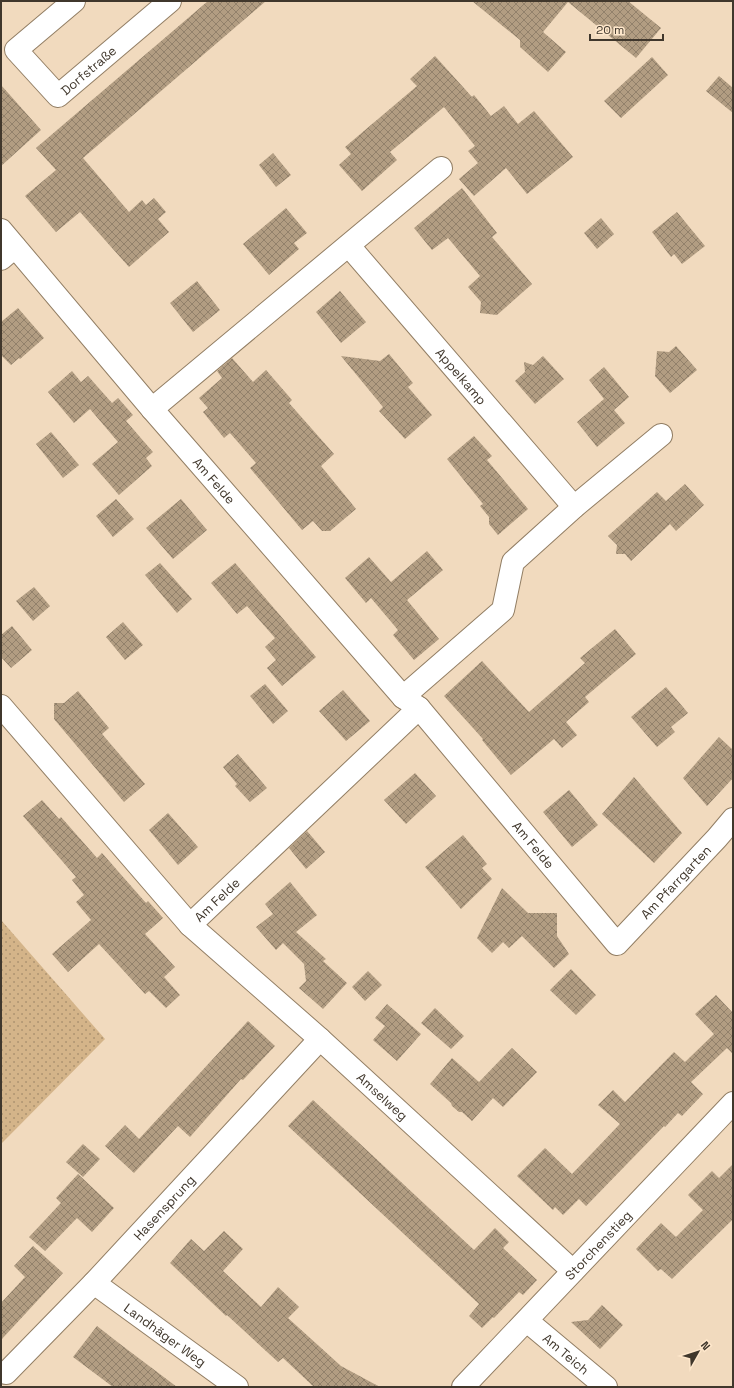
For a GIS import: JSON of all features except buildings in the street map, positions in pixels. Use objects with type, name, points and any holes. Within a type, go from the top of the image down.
[{"type":"street","name":"Dorfstraße","points":[[74,1],[16,50],[58,96],[170,1]]},
{"type":"street","points":[[152,409],[441,168]]},
{"type":"street","name":"Am Felde","points":[[1,230],[8,253],[152,409],[411,703],[617,944]]},
{"type":"street","name":"Appelkamp","points":[[349,246],[574,507]]},
{"type":"street","points":[[411,703],[503,610],[514,562],[574,507],[661,435]]},
{"type":"street","name":"Am Felde","points":[[1,706],[190,925],[411,703]]},
{"type":"street","name":"Am Pfarrgarten","points":[[617,944],[733,819]]},
{"type":"street","name":"Amselweg","points":[[190,925],[320,1039],[573,1271]]},
{"type":"street","name":"Hasensprung","points":[[6,1373],[94,1283],[320,1039]]},
{"type":"street","name":"Storchenstieg","points":[[464,1387],[573,1271],[730,1113]]},
{"type":"street","name":"Landhäger Weg","points":[[94,1283],[237,1387]]},
{"type":"street","name":"Am Teich","points":[[527,1321],[606,1387]]},
{"type":"shaded area","points":[[1,920],[105,1039],[1,1144]]}]
